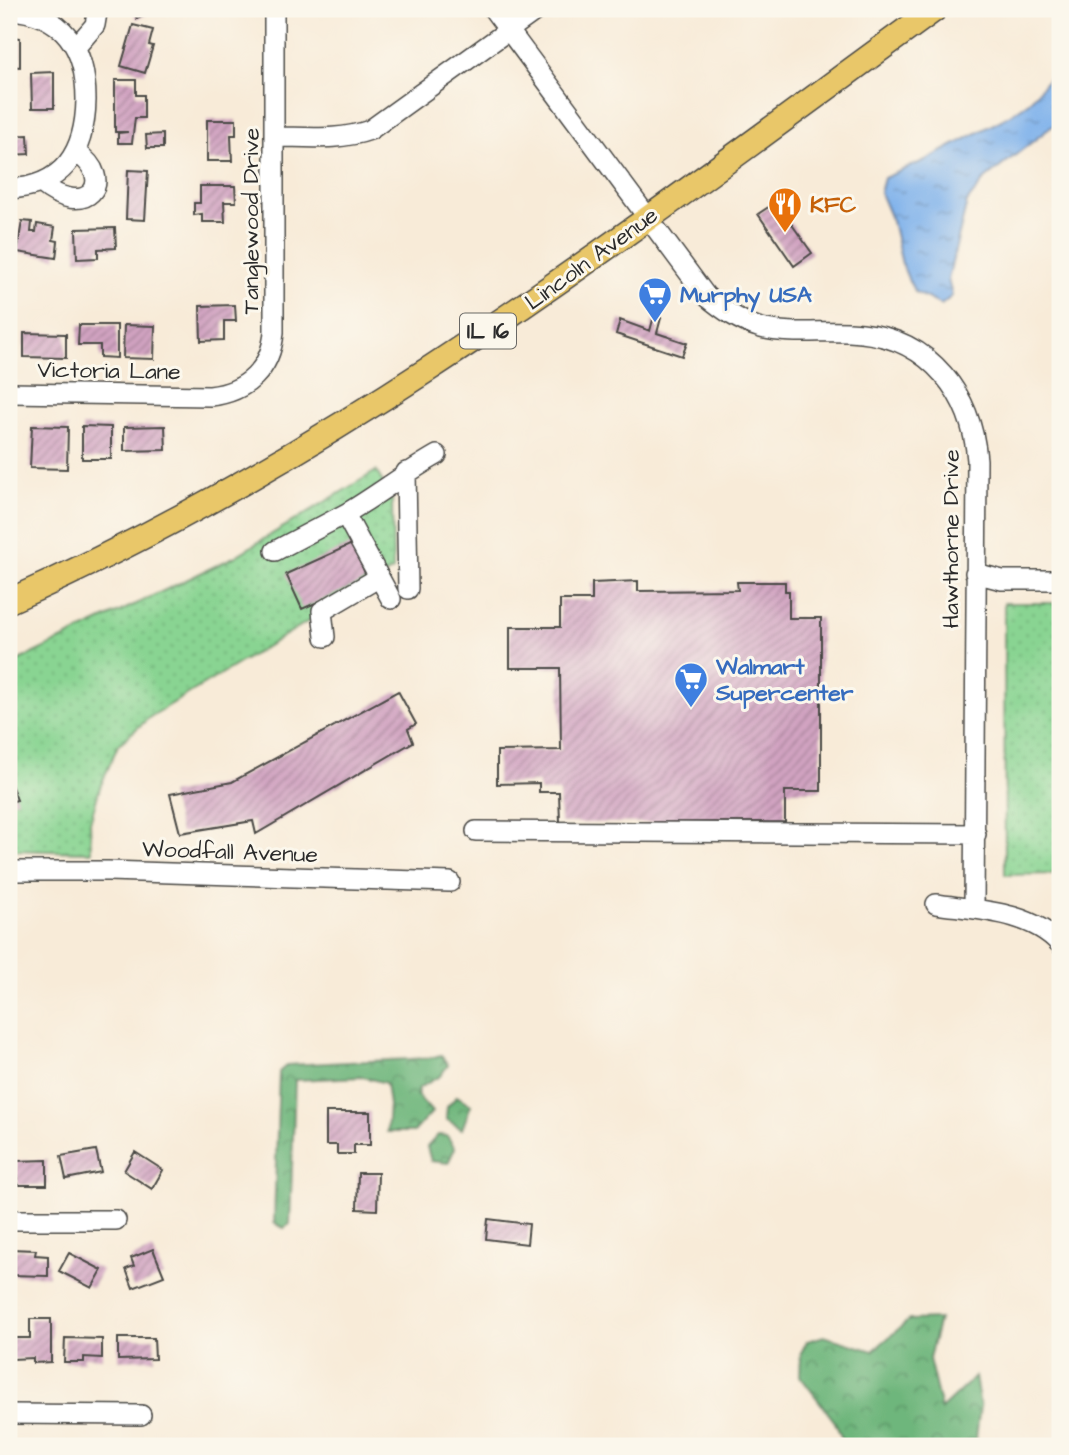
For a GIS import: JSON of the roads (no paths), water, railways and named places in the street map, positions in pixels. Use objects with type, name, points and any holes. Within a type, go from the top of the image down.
[{"type":"main road","name":"Lincoln Avenue","points":[[9,601],[125,545],[306,447],[483,335],[935,9]]},
{"type":"street","points":[[76,47],[95,25],[97,13],[94,9]]},
{"type":"street","name":"Tanglewood Drive","points":[[210,396],[238,390],[251,381],[268,359],[273,345],[274,9]]},
{"type":"street","name":"Hawthorne Drive","points":[[493,9],[706,296],[743,321],[781,331],[849,332],[885,337],[906,346],[939,370],[962,400],[970,419],[977,460],[974,909]]},
{"type":"street","points":[[274,137],[340,138],[370,131],[538,9]]},
{"type":"street","points":[[9,10],[46,13],[76,47],[84,68],[86,84],[85,121],[76,152],[64,168],[41,183],[26,188],[9,189]]},
{"type":"street","points":[[41,183],[63,198],[76,200],[89,195],[95,184],[96,173],[87,159],[76,152]]},
{"type":"street","name":"Victoria Lane","points":[[9,393],[210,396]]},
{"type":"street","points":[[275,551],[380,494],[406,472],[437,454]]},
{"type":"street","points":[[406,472],[408,589]]},
{"type":"street","points":[[345,514],[391,599]]},
{"type":"street","points":[[975,573],[1002,580],[1060,580]]},
{"type":"street","points":[[325,637],[322,611],[378,578]]},
{"type":"street","points":[[476,831],[976,834]]},
{"type":"street","name":"Woodfall Avenue","points":[[9,871],[450,882]]},
{"type":"street","points":[[936,904],[974,909],[1035,925],[1060,944]]},
{"type":"street","points":[[9,1220],[116,1220]]},
{"type":"street","points":[[9,1414],[141,1415]]},
{"type":"water","points":[[1060,65],[1060,120],[985,179],[967,202],[948,279],[952,296],[941,305],[915,292],[902,264],[892,221],[880,193],[884,178],[928,159],[1007,117],[1029,102]]},
{"type":"place","name":"KFC","points":[[785,234]]},
{"type":"place","name":"Murphy USA","points":[[655,324]]},
{"type":"place","name":"Walmart Supercenter","points":[[691,709]]}]
